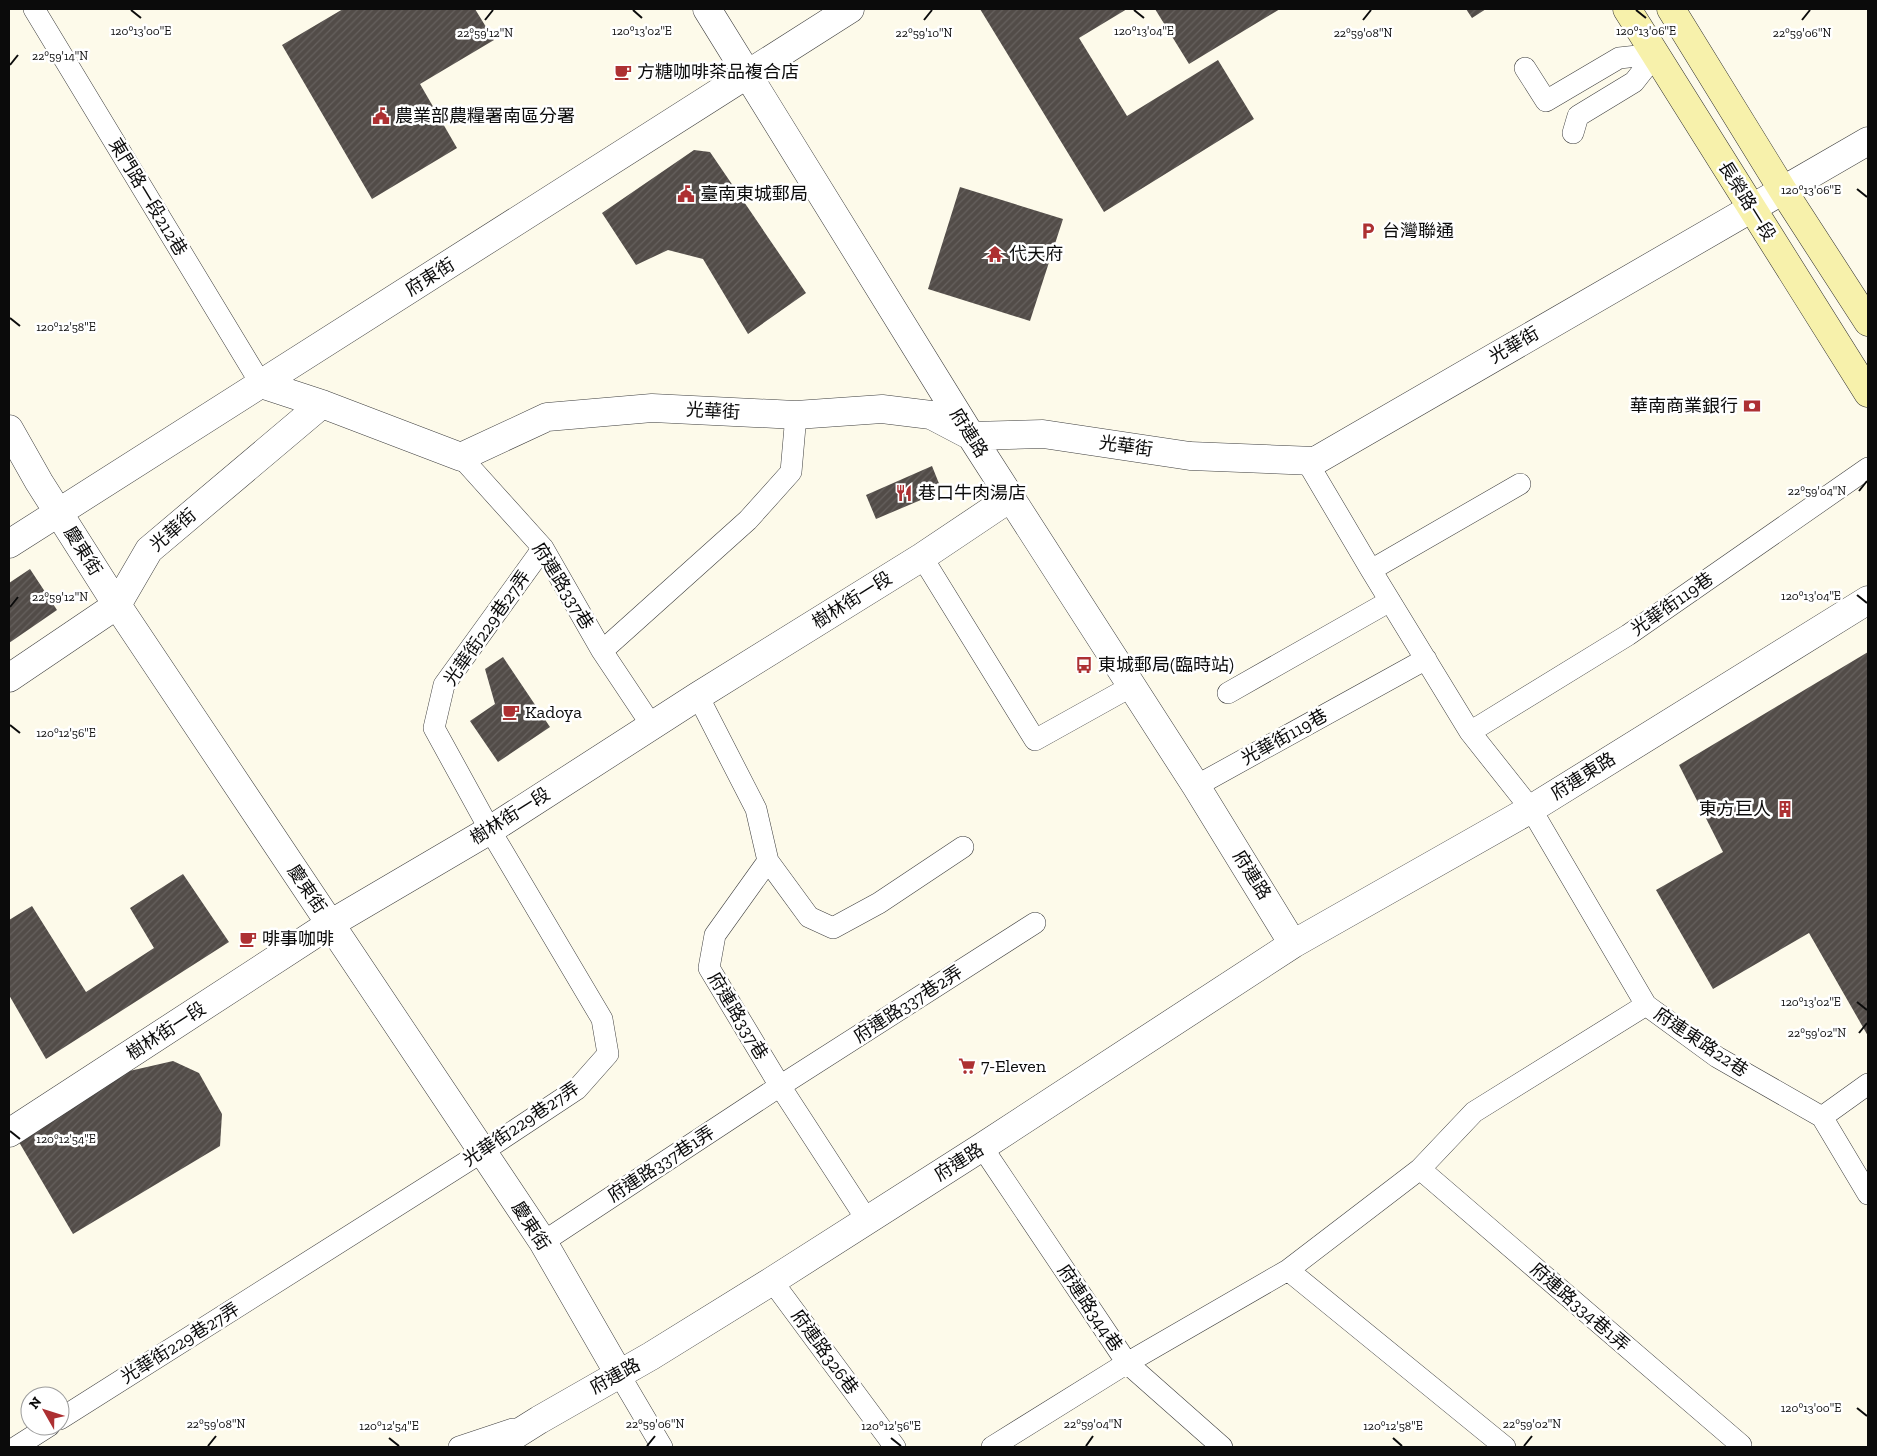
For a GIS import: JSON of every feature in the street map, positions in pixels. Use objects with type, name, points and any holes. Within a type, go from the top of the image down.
[{"type":"street","name":"府連路","points":[[496,1447],[539,1420],[652,1356],[772,1281],[1294,944],[1196,786],[971,436],[707,9]]},
{"type":"street","name":"府東街","points":[[9,544],[850,9]]},
{"type":"street","name":"長榮路一段","points":[[1627,9],[1868,393]]},
{"type":"street","name":"長榮路一段","points":[[1671,9],[1782,189],[1868,322]]},
{"type":"street","name":"光華街","points":[[461,457],[547,417],[652,408],[796,415],[882,409],[931,416],[971,436],[1043,434],[1190,456],[1306,460],[1314,462],[1782,189],[1868,141]]},
{"type":"street","points":[[261,384],[322,404],[461,457]]},
{"type":"street","name":"光華街","points":[[9,678],[117,605],[149,550],[322,404]]},
{"type":"street","name":"慶東街","points":[[9,429],[117,605],[543,1242],[619,1374]]},
{"type":"street","name":"樹林街一段","points":[[9,1133],[330,924],[490,830],[698,696],[922,557],[1010,498]]},
{"type":"street","name":"府連東路","points":[[1294,944],[1531,809],[1868,600]]},
{"type":"lane","name":"東門路一段212巷","points":[[34,9],[261,384]]},
{"type":"lane","points":[[1525,68],[1546,101],[1619,58],[1656,54]]},
{"type":"lane","points":[[1574,133],[1578,116],[1634,82],[1656,54]]},
{"type":"lane","points":[[602,651],[748,520],[791,472],[796,415]]},
{"type":"lane","name":"府連路337巷","points":[[461,457],[543,548],[602,651],[652,726]]},
{"type":"lane","points":[[1306,460],[1470,732],[1531,809]]},
{"type":"lane","name":"光華街119巷","points":[[1470,732],[1628,635],[1868,468]]},
{"type":"lane","points":[[1371,570],[1520,484]]},
{"type":"lane","name":"光華街229巷27弄","points":[[70,1413],[482,1152],[578,1089],[608,1054],[602,1019],[490,830],[434,728],[444,685],[543,548]]},
{"type":"lane","points":[[922,557],[1035,740],[1132,686]]},
{"type":"lane","points":[[1228,693],[1390,601]]},
{"type":"lane","name":"光華街119巷","points":[[1196,786],[1426,659]]},
{"type":"lane","points":[[698,696],[756,809],[768,861],[809,917],[833,928],[879,903],[963,847]]},
{"type":"lane","name":"府連東路22巷","points":[[1531,809],[1646,1004],[1717,1057],[1822,1117],[1868,1194]]},
{"type":"lane","name":"府連路337巷","points":[[768,861],[715,935],[709,968],[780,1086],[866,1220]]},
{"type":"lane","name":"府連路337巷2弄","points":[[780,1086],[1035,923]]},
{"type":"lane","points":[[992,1447],[1127,1363],[1288,1270],[1420,1169],[1474,1112],[1646,1004]]},
{"type":"lane","points":[[1822,1117],[1868,1084]]},
{"type":"lane","name":"府連路337巷1弄","points":[[543,1242],[780,1086]]},
{"type":"lane","name":"府連路344巷","points":[[982,1147],[1127,1363],[1222,1447]]},
{"type":"lane","name":"府連路334巷1弄","points":[[1420,1169],[1741,1445]]},
{"type":"lane","points":[[1288,1270],[1505,1447]]},
{"type":"lane","name":"府連路326巷","points":[[772,1281],[894,1447]]},
{"type":"lane","points":[[619,1374],[662,1447]]},
{"type":"lane","points":[[459,1447],[539,1420]]},
{"type":"lane","points":[[520,1447],[539,1420]]},
{"type":"lane","points":[[16,1447],[33,1436]]},
{"type":"building","name":"農業部農糧署南區分署","points":[[343,9],[475,9],[494,40],[420,84],[457,148],[372,199],[282,45]]},
{"type":"building","points":[[980,9],[1127,9],[1079,38],[1127,116],[1218,60],[1254,119],[1104,212]]},
{"type":"building","points":[[1155,9],[1280,9],[1189,64]]},
{"type":"building","points":[[1466,9],[1486,9],[1472,18]]},
{"type":"building","points":[[694,150],[710,152],[806,293],[748,334],[703,259],[668,250],[636,265],[602,213]]},
{"type":"building","name":"代天府","points":[[960,187],[1063,219],[1030,321],[928,289]]},
{"type":"building","name":"巷口牛肉湯店","points":[[932,466],[942,491],[876,519],[866,495]]},
{"type":"building","points":[[30,569],[57,610],[9,643],[9,583]]},
{"type":"building","name":"東方巨人","points":[[1868,652],[1868,1036],[1809,933],[1713,989],[1656,890],[1723,852],[1679,765]]},
{"type":"building","name":"Kadoya","points":[[503,657],[550,727],[498,762],[470,721],[495,704],[485,669]]},
{"type":"building","points":[[183,874],[229,942],[46,1059],[9,995],[9,920],[32,906],[86,992],[154,948],[130,908]]},
{"type":"building","points":[[173,1061],[199,1073],[222,1114],[220,1146],[73,1234],[16,1137],[125,1072]]},
{"type":"place","name":"方糖咖啡茶品複合店","points":[[623,72]]},
{"type":"place","name":"農業部農糧署南區分署","points":[[381,116]]},
{"type":"place","name":"臺南東城郵局","points":[[686,194]]},
{"type":"place","name":"台灣聯通","points":[[1368,231]]},
{"type":"place","name":"代天府","points":[[995,254]]},
{"type":"place","name":"華南商業銀行","points":[[1752,406]]},
{"type":"place","name":"巷口牛肉湯店","points":[[904,493]]},
{"type":"place","name":"東城郵局(臨時站)","points":[[1084,665]]},
{"type":"place","name":"Kadoya","points":[[511,712]]},
{"type":"place","name":"東方巨人","points":[[1785,809]]},
{"type":"place","name":"啡事咖啡","points":[[248,939]]},
{"type":"place","name":"7-Eleven","points":[[967,1066]]}]
